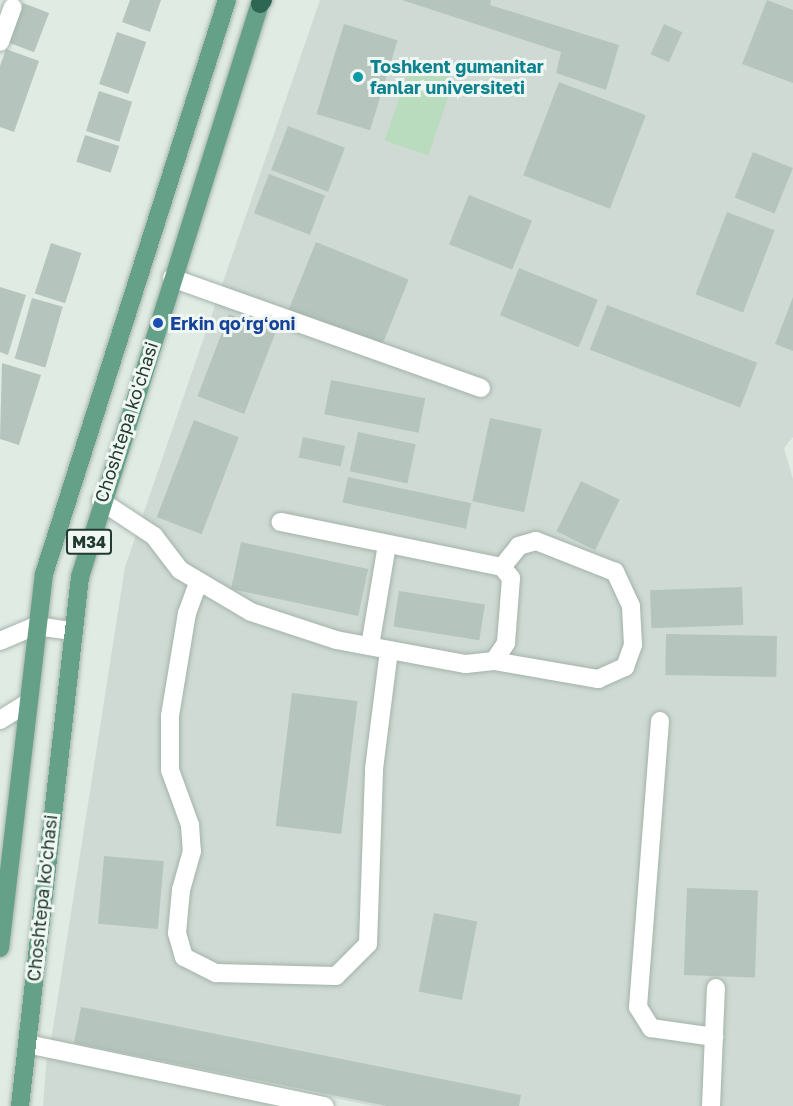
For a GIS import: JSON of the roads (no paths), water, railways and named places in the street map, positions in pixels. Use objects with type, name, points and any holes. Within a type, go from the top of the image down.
[{"type":"main road","name":"Choshtepa ko'chasi","points":[[0,948],[36,626],[57,520],[227,0]]},
{"type":"main road","name":"Choshtepa ko'chasi","points":[[20,1106],[71,631],[101,501],[261,1]]},
{"type":"street","points":[[0,42],[13,7]]},
{"type":"street","points":[[172,278],[481,388]]},
{"type":"street","points":[[101,501],[154,536],[180,570],[198,583],[251,612],[370,646],[466,664],[494,661],[598,679],[625,667],[633,645],[631,606],[615,572],[536,542],[519,546],[502,567]]},
{"type":"street","points":[[281,522],[502,567],[512,578],[506,643],[494,661]]},
{"type":"street","points":[[370,646],[387,544]]},
{"type":"street","points":[[198,583],[187,613],[170,716],[170,770],[190,825],[192,851],[180,890],[177,933],[184,957],[216,973],[336,976],[368,944],[374,769],[389,650]]},
{"type":"street","points":[[0,641],[36,626],[71,631]]},
{"type":"street","points":[[0,720],[27,702]]},
{"type":"street","points":[[660,721],[638,1007],[651,1028],[714,1037]]},
{"type":"street","points":[[711,1106],[716,988]]},
{"type":"street","points":[[27,1044],[325,1106]]},
{"type":"place","name":"Toshkent gumanitar fanlar universiteti","points":[[358,77]]},
{"type":"place","name":"Erkin qoʻrgʻoni","points":[[158,323]]}]
